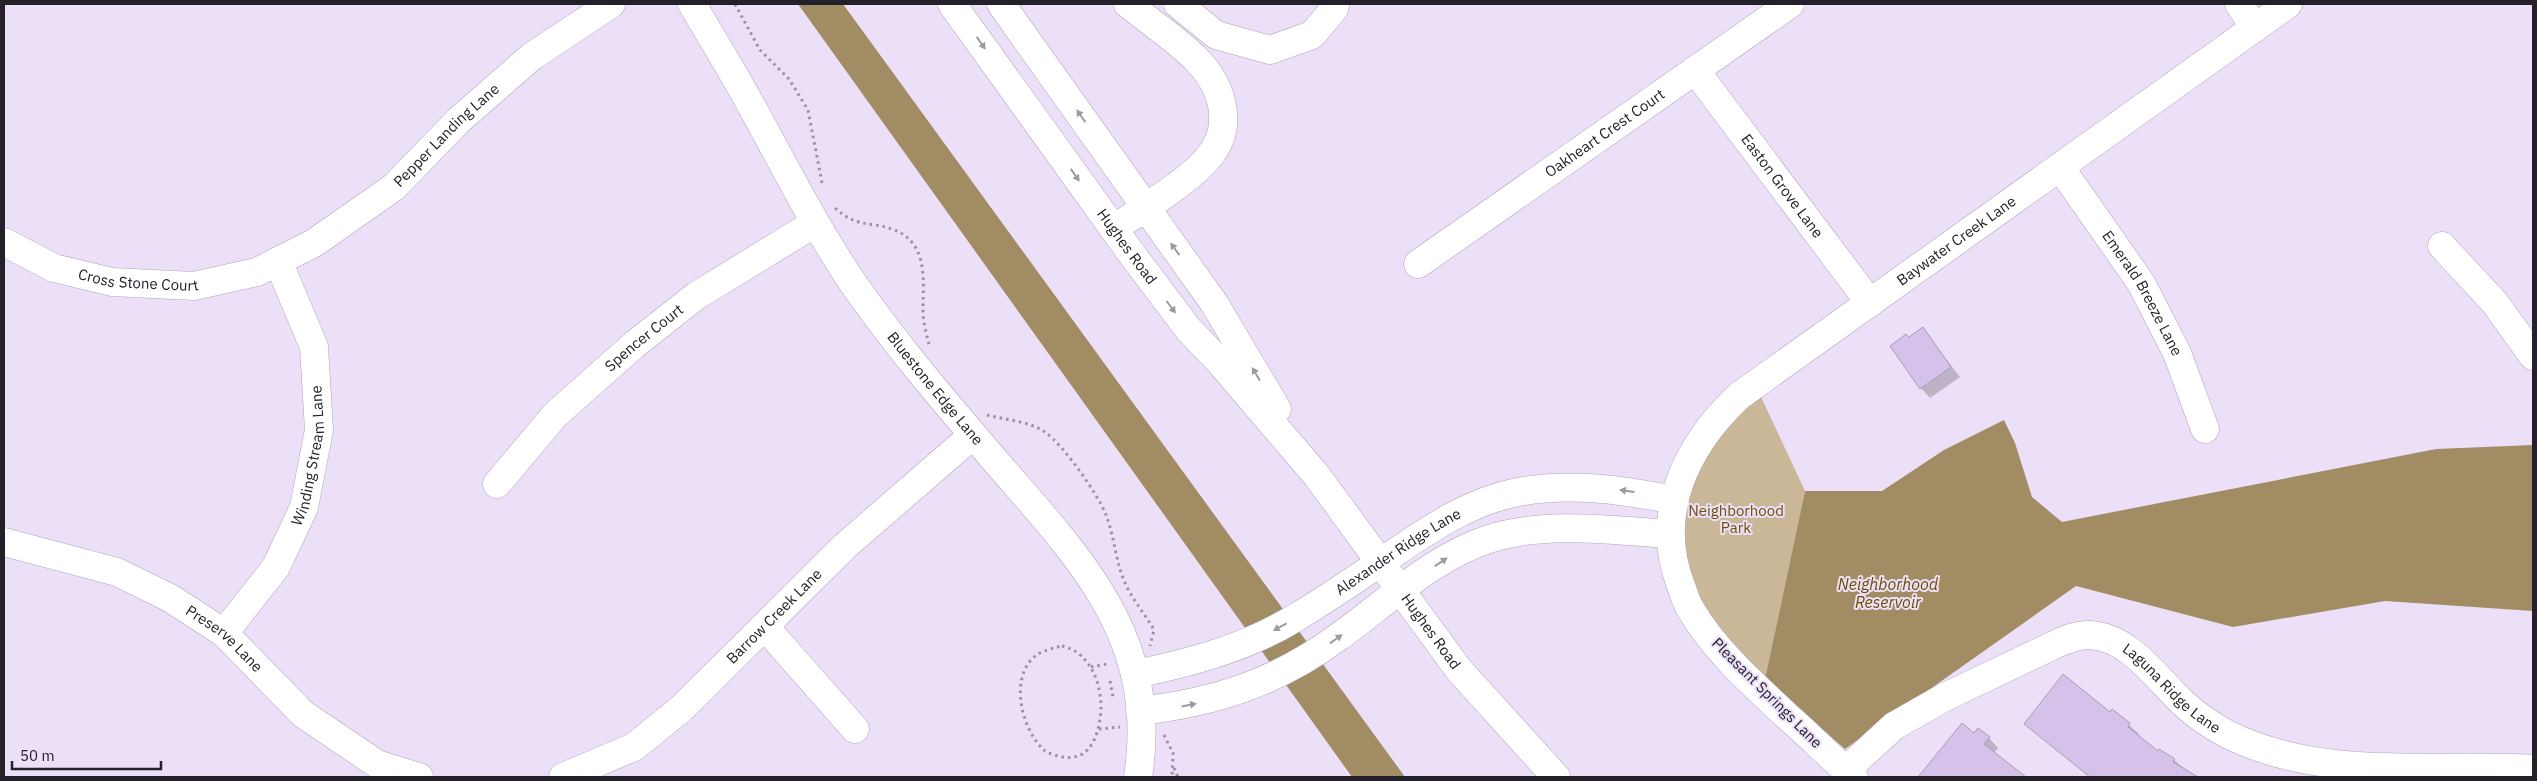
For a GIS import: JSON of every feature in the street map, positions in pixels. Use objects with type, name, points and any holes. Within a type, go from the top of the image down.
[{"type":"street","name":"Pepper Landing Lane","points":[[278,261],[314,243],[394,187],[459,120],[531,57],[611,4]]},
{"type":"street","name":"Bluestone Edge Lane","points":[[692,4],[749,102],[824,214],[854,284],[909,361],[977,423],[1086,568],[1107,601],[1125,638],[1128,716],[1142,753],[1138,777]]},
{"type":"street","name":"Hughes Road","points":[[952,4],[1113,229],[1189,330],[1218,360],[1317,476],[1459,670],[1556,777]]},
{"type":"street","name":"Hughes Road","points":[[1000,4],[1214,302],[1317,476]]},
{"type":"street","points":[[1113,229],[1146,207],[1209,158],[1222,134],[1224,103],[1213,82],[1196,60],[1128,4]]},
{"type":"street","points":[[1178,4],[1216,35],[1270,50],[1312,35],[1334,9],[1335,4]]},
{"type":"street","name":"Oakheart Crest Court","points":[[1418,264],[1790,4]]},
{"type":"street","points":[[2239,4],[2255,28]]},
{"type":"street","name":"Baywater Creek Lane","points":[[1672,517],[1683,473],[1700,440],[1726,408],[1739,396],[2288,4]]},
{"type":"street","name":"Easton Grove Lane","points":[[1695,70],[1870,303]]},
{"type":"street","name":"Emerald Breeze Lane","points":[[2060,167],[2128,263],[2155,309],[2177,353],[2205,429]]},
{"type":"street","name":"Spencer Court","points":[[497,484],[555,415],[635,344],[696,296],[824,214]]},
{"type":"street","name":"Cross Stone Court","points":[[4,242],[54,268],[112,282],[194,286],[257,272],[278,261]]},
{"type":"street","points":[[2442,246],[2495,303],[2533,356]]},
{"type":"street","name":"Winding Stream Lane","points":[[224,633],[276,567],[304,507],[319,430],[314,347],[278,261]]},
{"type":"street","name":"Barrow Creek Lane","points":[[563,777],[634,747],[681,709],[845,546],[977,423]]},
{"type":"street","name":"Alexander Ridge Lane","points":[[1125,668],[1207,658],[1260,636],[1297,617],[1428,529],[1475,505],[1516,492],[1579,486],[1638,493],[1672,517]]},
{"type":"street","name":"Alexander Ridge Lane","points":[[1128,716],[1219,698],[1268,678],[1319,651],[1446,558],[1488,540],[1524,531],[1603,529],[1672,517]]},
{"type":"street","name":"Pleasant Springs Lane","points":[[1672,517],[1674,568],[1690,609],[1717,647],[1850,774]]},
{"type":"street","name":"Preserve Lane","points":[[4,542],[117,572],[170,598],[224,633],[303,714],[377,764],[419,777]]},
{"type":"street","points":[[765,627],[856,729]]},
{"type":"street","name":"Laguna Ridge Lane","points":[[1850,774],[1894,726],[1945,697],[2054,645],[2090,634],[2111,640],[2132,653],[2184,704],[2210,724],[2243,742],[2279,755],[2348,766],[2533,769]]},
{"type":"path","points":[[735,4],[760,50],[789,79],[808,110],[823,187]]},
{"type":"path","points":[[824,214],[859,224],[892,229],[902,233],[912,243],[924,269],[923,310],[929,347]]},
{"type":"path","points":[[977,423],[988,415],[1030,425],[1045,432],[1058,445],[1096,494],[1111,529],[1123,577],[1132,597],[1154,630],[1148,650],[1125,668],[1103,655]]},
{"type":"path","points":[[1062,646],[1070,648],[1085,658],[1096,682],[1100,695],[1100,720],[1095,738],[1088,751],[1078,756],[1066,757],[1046,752],[1029,728],[1024,715],[1021,697],[1022,681],[1030,661],[1038,654],[1050,649],[1062,646]]},
{"type":"path","points":[[1109,677],[1114,704]]},
{"type":"path","points":[[1116,737],[1128,716]]},
{"type":"path","points":[[1174,768],[1178,777]]},
{"type":"green space","name":"Neighborhood Park","points":[[1755,384],[1805,491],[1765,679],[1690,609],[1671,516],[1700,440]]},
{"type":"water","points":[[798,4],[843,4],[1405,777],[1352,777]]},
{"type":"water","name":"Neighborhood Reservoir","points":[[2004,420],[2015,443],[2032,497],[2062,522],[2436,449],[2533,445],[2533,611],[2385,601],[2233,627],[2076,586],[1845,749],[1765,679],[1805,491],[1882,491],[1944,450]]},
{"type":"building","points":[[1923,327],[1951,367],[1920,389],[1890,346],[1906,334],[1909,337]]},
{"type":"building","points":[[2063,674],[2110,712],[2112,709],[2130,723],[2128,727],[2158,751],[2159,749],[2175,759],[2173,762],[2198,777],[2090,777],[2024,724]]},
{"type":"building","points":[[1962,723],[1974,733],[1978,728],[1990,737],[1984,744],[2026,777],[1918,777]]}]
